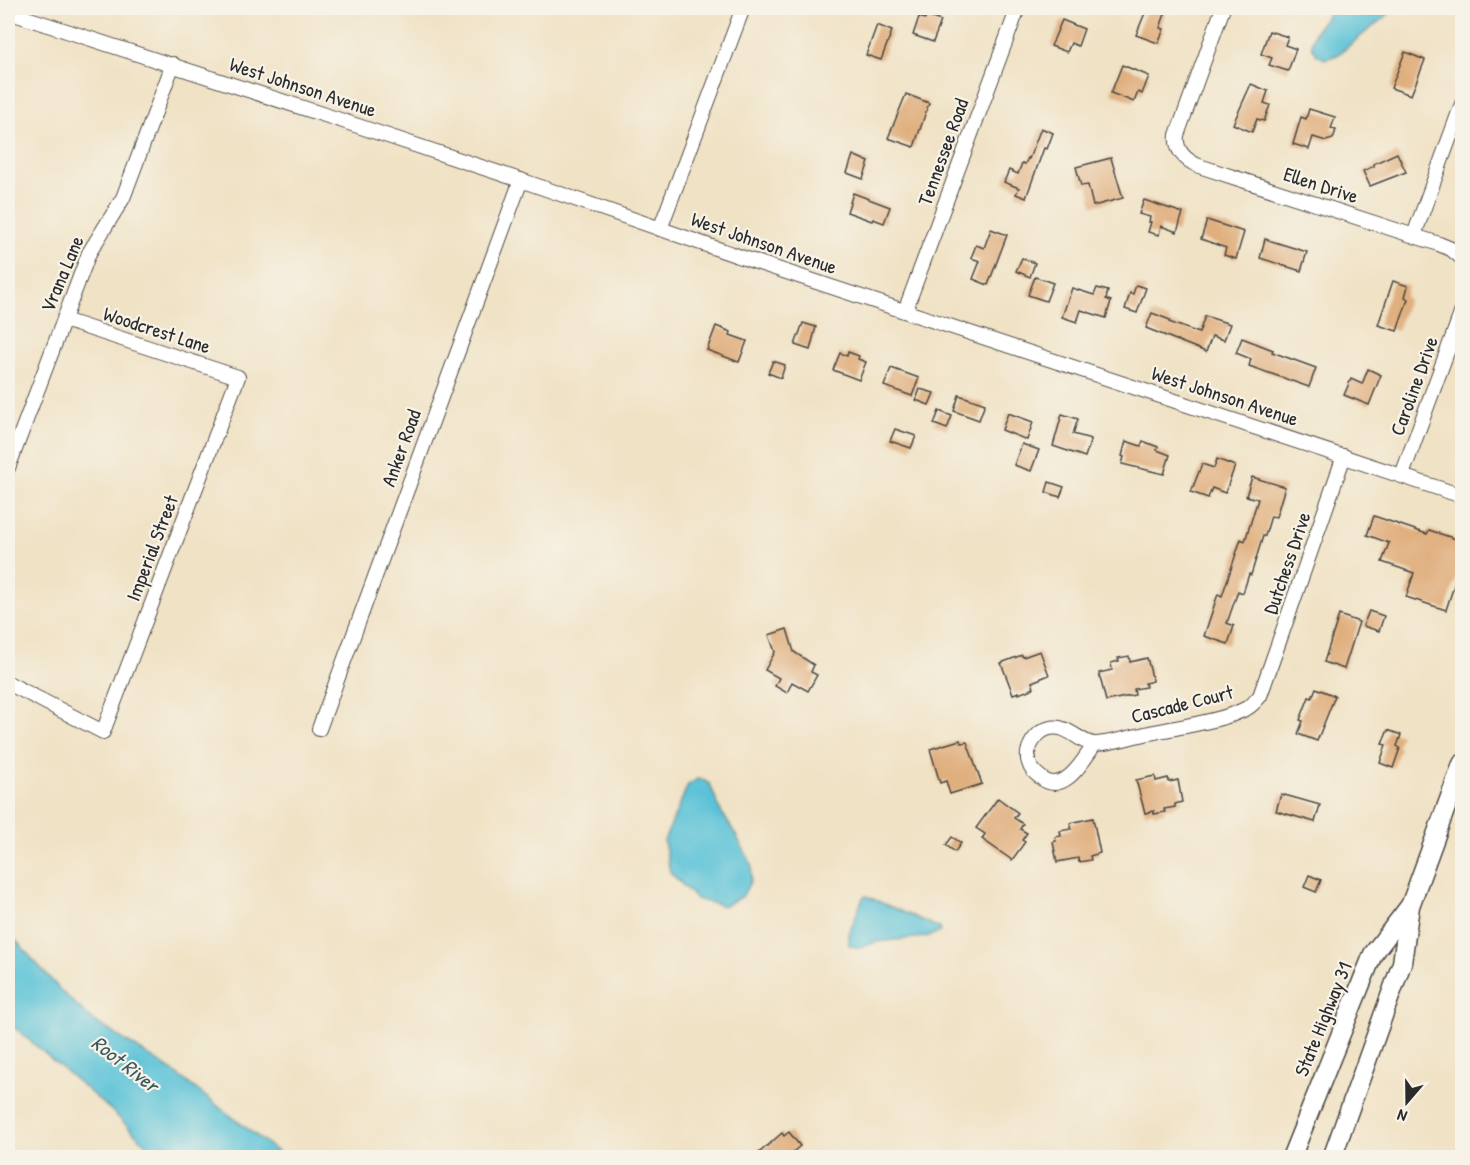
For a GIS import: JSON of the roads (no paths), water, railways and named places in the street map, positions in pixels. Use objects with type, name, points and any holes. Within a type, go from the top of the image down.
[{"type":"main road","name":"State Highway 31","points":[[1332,1158],[1402,963],[1410,906],[1462,764]]},
{"type":"main road","name":"State Highway 31","points":[[1291,1158],[1373,954],[1410,906]]},
{"type":"street","points":[[660,228],[743,8]]},
{"type":"street","name":"Tennessee Road","points":[[905,311],[1018,8]]},
{"type":"street","name":"Ellen Drive","points":[[1223,8],[1184,111],[1176,140],[1180,152],[1198,166],[1414,235],[1451,249],[1462,258]]},
{"type":"street","name":"West Johnson Avenue","points":[[8,12],[173,64],[1462,496]]},
{"type":"street","name":"Vrana Lane","points":[[8,468],[89,254],[123,198],[173,64]]},
{"type":"street","points":[[1414,235],[1462,104]]},
{"type":"street","name":"Anker Road","points":[[319,729],[521,180]]},
{"type":"street","name":"Caroline Drive","points":[[1402,475],[1462,311]]},
{"type":"street","name":"Woodcrest Lane","points":[[64,320],[238,377]]},
{"type":"street","name":"Imperial Street","points":[[8,683],[103,732],[238,377]]},
{"type":"street","name":"Dutchess Drive","points":[[1266,682],[1344,456]]},
{"type":"street","name":"Cascade Court","points":[[1094,745],[1238,712],[1248,708],[1260,696],[1266,682]]},
{"type":"street","points":[[1049,728],[1063,728],[1094,745],[1079,767],[1068,778],[1058,783],[1044,781],[1032,771],[1027,761],[1029,747],[1034,739],[1049,728]]},
{"type":"water","points":[[1333,8],[1396,8],[1337,55],[1325,59],[1317,55],[1312,46],[1314,33]]},
{"type":"water","points":[[699,778],[710,784],[720,810],[752,865],[751,880],[742,897],[723,906],[696,899],[670,872],[664,841],[688,785]]},
{"type":"water","points":[[866,896],[940,928],[941,932],[925,937],[876,942],[859,948],[849,945],[849,934],[863,898]]},
{"type":"water","name":"Root River","points":[[8,932],[64,994],[94,1021],[170,1069],[284,1157],[161,1158],[157,1155],[112,1111],[8,1022]]}]
